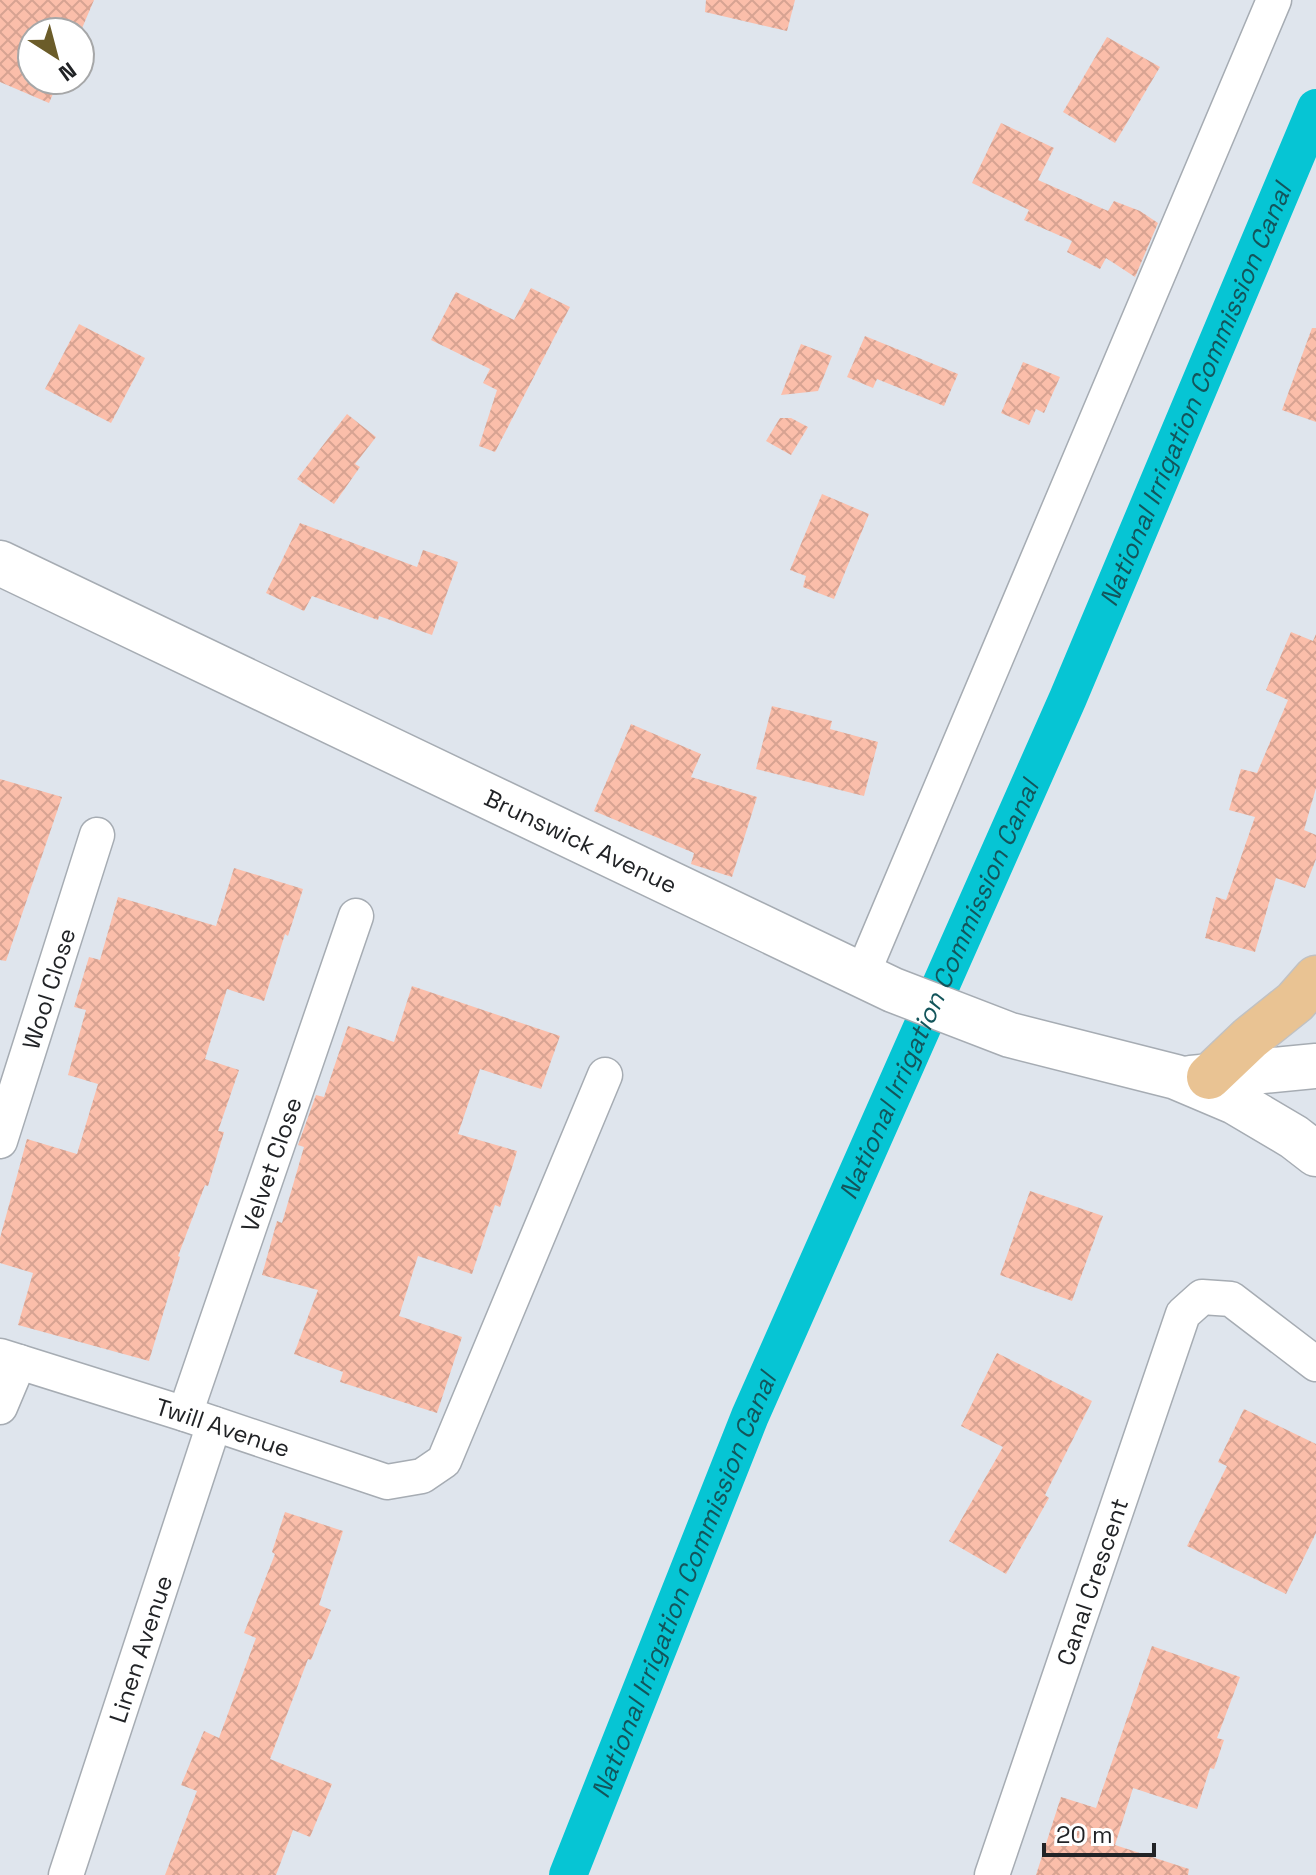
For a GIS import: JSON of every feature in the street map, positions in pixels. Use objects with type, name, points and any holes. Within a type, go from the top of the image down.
[{"type":"main road","name":"Brunswick Avenue","points":[[0,563],[878,982],[1010,1035],[1193,1077],[1294,1137],[1316,1154]]},
{"type":"main road","points":[[1193,1077],[1295,1002],[1316,978]]},
{"type":"main road","name":"Brunswick Avenue","points":[[1193,1077],[1316,1066]]},
{"type":"street","points":[[878,982],[1271,2]]},
{"type":"street","name":"Wool Close","points":[[0,1141],[97,835]]},
{"type":"street","name":"Velvet Close","points":[[200,1419],[356,916]]},
{"type":"street","name":"Twill Avenue","points":[[10,1359],[387,1482],[422,1476],[444,1461],[605,1075]]},
{"type":"street","name":"Canal Crescent","points":[[992,1875],[1183,1314],[1202,1297],[1231,1299],[1316,1364]]},
{"type":"street","points":[[0,1407],[10,1359]]},
{"type":"street","name":"Linen Avenue","points":[[66,1875],[200,1419]]},
{"type":"building","points":[[0,0],[94,0],[87,16],[16,16],[16,89],[0,82]]},
{"type":"building","points":[[706,0],[795,0],[787,31],[705,12]]},
{"type":"building","points":[[1107,37],[1160,67],[1115,143],[1063,112]]},
{"type":"building","points":[[33,96],[52,96],[49,103]]},
{"type":"building","points":[[1001,123],[1054,148],[1038,180],[1108,211],[1114,201],[1140,211],[1158,223],[1135,277],[1106,258],[1100,269],[1067,252],[1072,241],[1024,220],[1029,210],[972,183]]},
{"type":"building","points":[[531,288],[570,307],[495,452],[479,446],[497,390],[483,383],[490,369],[431,340],[456,292],[514,320]]},
{"type":"building","points":[[79,324],[145,358],[111,423],[45,389]]},
{"type":"building","points":[[1312,328],[1316,328],[1316,422],[1282,410]]},
{"type":"building","points":[[865,336],[958,374],[944,406],[877,379],[873,388],[847,377]]},
{"type":"building","points":[[801,344],[832,356],[818,391],[781,395]]},
{"type":"building","points":[[1023,362],[1060,377],[1044,413],[1036,409],[1029,425],[1001,413]]},
{"type":"building","points":[[347,414],[376,437],[355,464],[360,467],[334,504],[297,479]]},
{"type":"building","points":[[780,418],[791,418],[808,427],[791,455],[766,441]]},
{"type":"building","points":[[822,494],[869,514],[834,599],[803,587],[806,576],[790,570]]},
{"type":"building","points":[[300,523],[417,567],[423,550],[458,562],[432,635],[379,616],[378,620],[312,596],[304,611],[266,593]]},
{"type":"building","points":[[1291,632],[1313,641],[1316,634],[1316,788],[1304,830],[1316,835],[1316,859],[1305,888],[1276,878],[1255,952],[1205,938],[1216,897],[1226,900],[1255,817],[1229,810],[1241,769],[1257,773],[1288,700],[1266,690]]},
{"type":"building","points":[[772,706],[832,721],[830,729],[878,742],[864,796],[756,769]]},
{"type":"building","points":[[631,724],[701,754],[691,777],[757,797],[732,877],[691,864],[694,853],[594,811]]},
{"type":"building","points":[[0,779],[62,797],[6,961],[0,960]]},
{"type":"building","points":[[234,868],[303,889],[264,1001],[227,989],[205,1059],[239,1070],[218,1131],[224,1132],[208,1186],[205,1185],[178,1256],[149,1361],[18,1325],[33,1273],[0,1263],[0,1238],[27,1139],[77,1154],[98,1084],[68,1075],[86,1010],[74,1007],[89,957],[100,960],[118,897],[216,926]]},
{"type":"building","points":[[412,986],[560,1036],[541,1089],[480,1069],[458,1134],[517,1151],[500,1207],[495,1205],[472,1274],[418,1256],[399,1316],[462,1337],[437,1413],[340,1382],[343,1372],[294,1354],[318,1290],[262,1275],[277,1221],[282,1223],[304,1147],[298,1145],[316,1095],[324,1097],[348,1026],[394,1042]]},
{"type":"building","points":[[1030,1191],[1103,1216],[1072,1301],[1000,1275]]},
{"type":"building","points":[[997,1353],[1092,1401],[1045,1495],[1049,1498],[1006,1574],[949,1541],[1003,1447],[961,1426]]},
{"type":"building","points":[[1244,1409],[1316,1444],[1316,1533],[1286,1594],[1187,1546],[1227,1466],[1218,1462]]},
{"type":"building","points":[[285,1512],[343,1531],[319,1605],[331,1610],[311,1660],[308,1659],[270,1759],[332,1784],[310,1837],[293,1830],[276,1875],[165,1875],[197,1791],[181,1785],[204,1731],[219,1738],[256,1638],[244,1633],[275,1554],[272,1552]]},
{"type":"building","points":[[1152,1646],[1240,1677],[1217,1738],[1224,1740],[1214,1769],[1210,1768],[1197,1809],[1133,1788],[1115,1845],[1189,1869],[1188,1875],[1036,1875],[1061,1797],[1096,1808]]},
{"type":"waterway","name":"National Irrigation Commission Canal","points":[[568,1875],[750,1416],[1068,698],[1316,108]]}]
